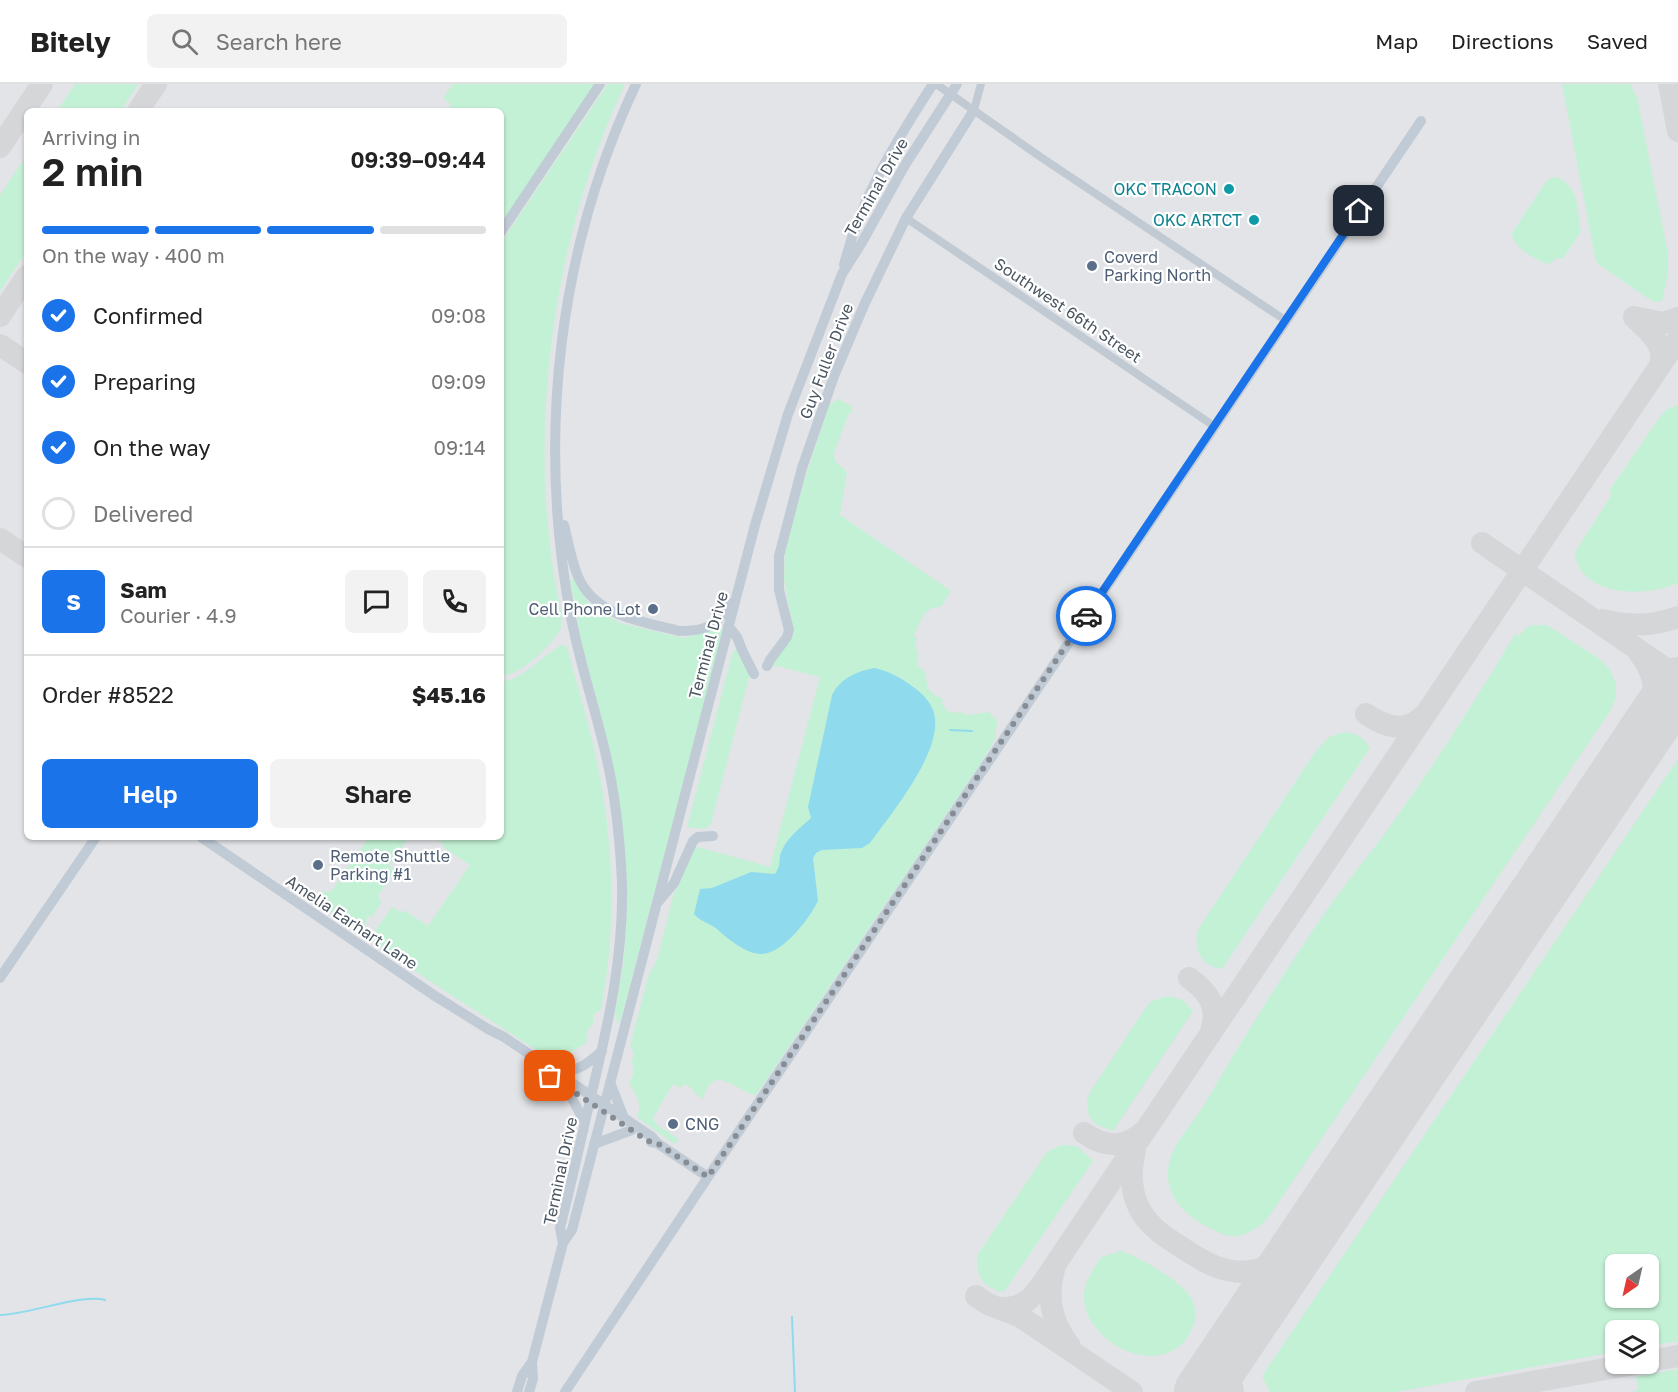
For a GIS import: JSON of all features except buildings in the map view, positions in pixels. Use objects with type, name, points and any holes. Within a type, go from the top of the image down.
[{"type":"main road","points":[[504,228],[600,84]]},
{"type":"main road","name":"Terminal Drive","points":[[563,1243],[560,1228],[603,1050],[621,945],[622,910],[620,850],[608,762],[571,615],[556,495],[555,402],[562,332],[574,268],[596,186],[616,129],[636,84]]},
{"type":"main road","points":[[842,274],[850,239],[876,180],[906,126],[935,84]]},
{"type":"main road","name":"Terminal Drive","points":[[529,1392],[533,1379],[532,1362],[563,1243],[572,1230],[728,626],[788,414],[842,274],[905,165],[957,84]]},
{"type":"main road","name":"Guy Fuller Drive","points":[[767,666],[788,637],[786,610],[779,590],[779,556],[802,468],[834,376],[865,303],[906,218],[974,110]]},
{"type":"main road","points":[[565,1392],[1421,121]]},
{"type":"main road","points":[[556,495],[577,575],[598,603],[618,615],[679,631],[699,630],[714,622],[724,608],[735,602]]},
{"type":"main road","points":[[728,626],[737,637],[754,674]]},
{"type":"main road","points":[[656,904],[674,883],[693,841],[698,837],[713,836]]},
{"type":"main road","points":[[0,978],[94,840]]},
{"type":"main road","name":"Amelia Earhart Lane","points":[[205,840],[435,996],[504,1037],[648,1141],[657,1143]]},
{"type":"main road","name":"Amelia Earhart Lane","points":[[488,1029],[500,1042],[566,1087],[591,1099]]},
{"type":"main road","points":[[552,1070],[582,1068],[603,1050]]},
{"type":"main road","points":[[610,1082],[624,1118]]},
{"type":"main road","points":[[566,1087],[585,1123]]},
{"type":"main road","name":"Amelia Earhart Lane","points":[[603,1107],[624,1118],[708,1177]]},
{"type":"main road","points":[[594,1144],[632,1130]]},
{"type":"main road","name":"Terminal Drive","points":[[517,1392],[522,1376],[532,1362]]},
{"type":"street","points":[[935,84],[1286,320]]},
{"type":"street","name":"Guy Fuller Drive","points":[[974,110],[981,84]]},
{"type":"street","name":"Southwest 66th Street","points":[[906,218],[1214,426]]},
{"type":"shaded area","points":[[0,84],[1678,84],[1678,1392],[0,1392]]},
{"type":"green space","points":[[75,84],[138,84],[123,108],[59,108]]},
{"type":"green space","points":[[453,84],[596,84],[504,221],[504,108],[448,108],[451,104],[443,98]]},
{"type":"green space","points":[[608,84],[625,84],[587,179],[573,229],[553,329],[545,431],[545,493],[561,627],[552,642],[536,658],[517,671],[504,676],[504,239]]},
{"type":"green space","points":[[1562,84],[1630,84],[1637,97],[1668,254],[1668,272],[1662,301],[1654,302],[1598,264]]},
{"type":"green space","points":[[24,159],[24,255],[0,291],[0,195]]},
{"type":"green space","points":[[1557,177],[1574,193],[1581,232],[1563,258],[1557,258],[1549,264],[1532,257],[1521,248],[1512,233],[1545,183]]},
{"type":"green space","points":[[838,399],[852,408],[834,452],[835,461],[847,472],[840,515],[951,591],[941,607],[935,607],[926,612],[914,635],[917,639],[915,648],[918,652],[917,665],[926,673],[929,689],[934,695],[943,699],[942,703],[947,711],[969,715],[989,712],[997,721],[995,739],[756,1095],[719,1080],[707,1088],[703,1099],[687,1085],[681,1088],[673,1084],[653,1118],[657,1125],[677,1138],[678,1142],[673,1143],[637,1117],[639,1103],[629,1083],[634,1073],[632,1062],[634,1053],[630,1046],[648,977],[657,960],[673,897],[694,846],[770,867],[820,677],[777,666],[772,667],[794,633],[784,579],[785,552],[802,488],[829,405]]},
{"type":"green space","points":[[1678,405],[1678,583],[1665,588],[1633,592],[1601,586],[1588,578],[1579,567],[1575,552],[1612,494],[1609,491],[1661,415],[1667,409]]},
{"type":"green space","points":[[574,578],[595,609],[620,623],[683,638],[704,633],[718,626],[724,628],[620,1023],[617,1022],[615,1013],[624,959],[627,896],[616,782],[609,746],[581,641],[570,580]]},
{"type":"green space","points":[[1546,625],[1555,630],[1601,660],[1610,670],[1616,684],[1616,697],[1610,711],[1268,1218],[1252,1231],[1240,1236],[1227,1235],[1211,1229],[1193,1218],[1173,1196],[1168,1176],[1175,1147],[1328,908],[1423,779],[1515,634],[1519,636],[1527,627]]},
{"type":"green space","points":[[561,645],[567,647],[587,718],[603,793],[611,886],[610,947],[601,1009],[593,1015],[593,1024],[587,1030],[586,1043],[570,1053],[563,1067],[448,993],[372,942],[370,938],[392,907],[402,913],[404,910],[428,926],[470,865],[443,847],[443,844],[437,840],[504,840],[504,681],[524,673]]},
{"type":"green space","points":[[736,649],[749,677],[711,824],[705,829],[687,827],[733,651]]},
{"type":"green space","points":[[1344,732],[1359,736],[1370,748],[1222,969],[1208,964],[1197,949],[1199,928],[1315,752],[1329,737]]},
{"type":"green space","points":[[1678,759],[1678,1341],[1659,1344],[1659,1320],[1605,1320],[1605,1354],[1396,1392],[1270,1392],[1262,1376]]},
{"type":"green space","points":[[367,840],[407,840],[389,866],[395,870],[378,896],[382,902],[372,917],[367,916],[365,928],[359,932],[316,902],[325,891],[331,892]]},
{"type":"green space","points":[[1168,996],[1183,1000],[1193,1011],[1113,1131],[1097,1125],[1089,1116],[1087,1101],[1090,1092],[1146,1007],[1152,1001]]},
{"type":"green space","points":[[1061,1145],[1077,1146],[1093,1161],[1004,1292],[991,1288],[985,1284],[979,1274],[978,1254],[1047,1152]]},
{"type":"green space","points":[[1121,1251],[1146,1262],[1165,1274],[1187,1292],[1192,1300],[1195,1308],[1193,1326],[1181,1344],[1165,1354],[1147,1356],[1128,1351],[1110,1342],[1096,1328],[1087,1312],[1084,1294],[1090,1275],[1101,1257]]},
{"type":"green space","points":[[1678,1369],[1678,1392],[1631,1392],[1638,1390],[1636,1377]]},
{"type":"water","points":[[875,668],[902,679],[919,692],[933,710],[934,734],[922,767],[901,801],[870,843],[862,848],[822,850],[816,853],[813,858],[818,901],[794,934],[778,948],[769,952],[761,954],[749,952],[694,914],[700,889],[712,888],[751,872],[775,874],[785,845],[811,818],[808,807],[832,695],[850,676]]},
{"type":"waterway","points":[[950,730],[972,731]]},
{"type":"waterway","points":[[0,1315],[83,1299],[105,1300]]},
{"type":"waterway","points":[[792,1317],[795,1392]]},
{"type":"taxiway","points":[[26,108],[42,84]]},
{"type":"taxiway","points":[[140,108],[156,84]]},
{"type":"taxiway","points":[[1669,84],[1678,131]]},
{"type":"taxiway","points":[[0,147],[24,111]]},
{"type":"taxiway","points":[[0,316],[24,280]]},
{"type":"taxiway","points":[[1634,317],[1656,340],[1661,354],[1658,369]]},
{"type":"taxiway","points":[[1634,317],[1663,323],[1678,318]]},
{"type":"taxiway","points":[[999,1308],[1022,1304],[1040,1287],[1678,339]]},
{"type":"taxiway","points":[[0,345],[24,361]]},
{"type":"taxiway","points":[[0,539],[24,555]]},
{"type":"taxiway","points":[[1482,543],[1678,677]]},
{"type":"taxiway","points":[[1603,620],[1622,624],[1641,624],[1678,617]]},
{"type":"taxiway","points":[[1639,653],[1654,684],[1651,714],[1643,737]]},
{"type":"taxiway","points":[[1366,714],[1395,726],[1410,725],[1424,715]]},
{"type":"taxiway","points":[[1189,978],[1207,995],[1213,1008],[1211,1032]]},
{"type":"taxiway","points":[[1084,1133],[1099,1141],[1114,1144],[1129,1141],[1143,1132]]},
{"type":"taxiway","points":[[1135,1150],[1132,1187],[1139,1208],[1151,1225],[1207,1263],[1240,1272],[1263,1268],[1280,1259],[1295,1247],[1319,1217]]},
{"type":"taxiway","points":[[1054,1270],[1051,1290],[1052,1310],[1059,1329],[1070,1346]]},
{"type":"taxiway","points":[[976,1296],[988,1304],[1021,1317],[1132,1392]]},
{"type":"taxiway","points":[[1233,1392],[1231,1365],[1238,1339]]},
{"type":"taxiway","points":[[1659,1359],[1678,1356]]},
{"type":"taxiway","points":[[1187,1392],[1207,1379],[1218,1367]]},
{"type":"taxiway","points":[[1476,1392],[1605,1369]]},
{"type":"runway","points":[[1202,1392],[1678,685]]},
{"type":"way so far","points":[[550,1076],[648,1141],[657,1143],[708,1177],[1086,616]]},
{"type":"place","name":"OKC TRACON","points":[[1229,189]]},
{"type":"place","name":"OKC ARTCT","points":[[1254,220]]},
{"type":"place","name":"Coverd Parking North","points":[[1092,266]]},
{"type":"place","name":"Cell Phone Lot","points":[[653,609]]},
{"type":"place","name":"Remote Shuttle Parking #1","points":[[318,865]]},
{"type":"place","name":"CNG","points":[[673,1124]]},
{"type":"route","points":[[1086,616],[1359,211]]}]
